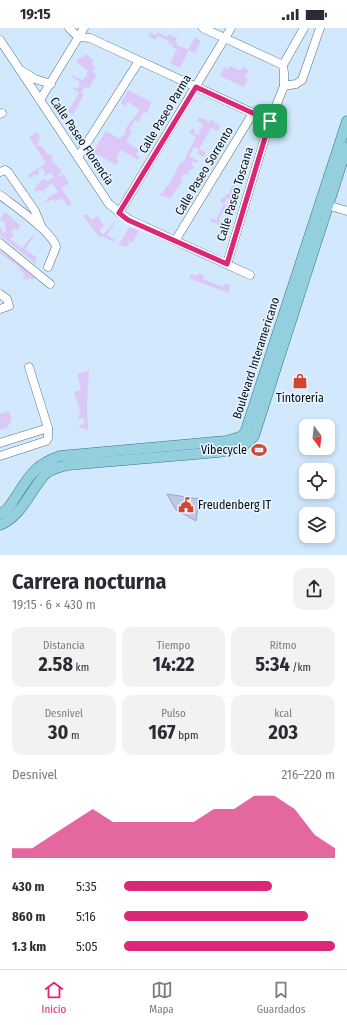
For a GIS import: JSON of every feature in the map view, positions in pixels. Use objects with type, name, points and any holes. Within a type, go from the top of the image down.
[{"type":"main road","name":"Boulevard Interamericano","points":[[0,525],[4,516],[33,472],[42,463],[50,459],[60,456],[226,442],[240,437],[245,432],[347,121]]},
{"type":"main road","name":"Boulevard Interamericano","points":[[4,516],[19,511],[43,476],[49,471],[66,465],[219,452],[237,449],[248,443],[254,436],[347,147]]},
{"type":"street","points":[[69,28],[78,37],[90,38],[270,121]]},
{"type":"street","points":[[40,100],[84,28],[90,38]]},
{"type":"street","points":[[203,28],[283,64],[304,28]]},
{"type":"street","name":"Calle Paseo Parma","points":[[119,213],[231,28]]},
{"type":"street","points":[[284,86],[296,84],[302,80],[320,28]]},
{"type":"street","name":"Calle Paseo Florencia","points":[[0,40],[109,204],[128,220],[250,275]]},
{"type":"street","points":[[78,158],[139,61]]},
{"type":"street","name":"Calle Paseo Toscana","points":[[227,264],[270,121],[284,86],[283,64]]},
{"type":"street","points":[[20,70],[35,79],[51,84]]},
{"type":"street","name":"Calle Paseo Sorrento","points":[[175,241],[253,113]]},
{"type":"street","points":[[0,172],[5,170],[8,172],[35,212],[42,228]]},
{"type":"street","points":[[0,195],[42,228],[55,244],[56,247],[48,267]]},
{"type":"street","points":[[328,205],[346,212]]},
{"type":"street","points":[[0,243],[50,284]]},
{"type":"street","points":[[0,294],[9,302],[9,306],[0,309]]},
{"type":"street","points":[[0,456],[46,441],[48,438],[48,428],[29,367]]},
{"type":"street","points":[[0,443],[48,428]]},
{"type":"shaded area","points":[[150,32],[156,35],[158,32],[167,37],[169,34],[177,38],[175,42],[178,43],[177,45],[188,50],[195,37],[201,41],[195,53],[189,50],[180,68],[170,63],[177,49],[168,43],[169,41],[158,36],[155,40],[148,36]]},
{"type":"shaded area","points":[[85,54],[94,60],[92,63],[95,67],[92,72],[97,74],[89,88],[84,87],[81,92],[84,94],[73,115],[68,112],[79,93],[73,89],[74,87],[78,89],[80,82],[71,76],[72,75],[82,80],[86,77],[88,70],[76,62]]},
{"type":"shaded area","points":[[230,66],[241,71],[243,67],[249,70],[245,77],[248,79],[244,87],[220,76],[224,67],[228,69]]},
{"type":"shaded area","points":[[128,90],[151,102],[147,113],[144,111],[138,122],[135,120],[129,130],[132,132],[126,142],[139,150],[136,155],[140,157],[138,160],[121,150],[116,159],[119,160],[116,165],[93,152],[106,131],[120,139],[122,135],[124,136],[126,128],[140,110],[128,102],[125,106],[121,103]]},
{"type":"shaded area","points":[[199,117],[210,122],[211,119],[214,120],[213,122],[220,125],[218,131],[211,128],[199,149],[194,147],[189,156],[198,161],[197,163],[193,161],[191,164],[194,166],[192,170],[190,169],[187,175],[184,174],[181,179],[183,180],[170,199],[159,195],[160,193],[162,194],[167,185],[168,186],[181,162],[183,163],[187,157],[186,156],[196,137],[189,133],[192,128],[195,130],[194,133],[198,135],[200,133],[199,132],[203,124],[197,121]]},
{"type":"shaded area","points":[[37,132],[40,136],[37,146],[42,146],[48,155],[50,154],[53,157],[51,159],[62,172],[58,175],[59,177],[63,174],[69,183],[61,188],[72,204],[67,206],[62,198],[55,202],[53,199],[43,203],[48,199],[47,198],[58,192],[52,183],[42,192],[40,190],[36,192],[34,189],[37,187],[36,185],[44,179],[46,181],[54,177],[51,172],[45,176],[44,175],[46,173],[42,168],[38,171],[39,174],[37,176],[35,174],[30,178],[28,175],[46,163],[29,137]]},
{"type":"shaded area","points":[[199,149],[206,152],[203,157],[197,153]]},
{"type":"shaded area","points":[[232,185],[236,187],[231,200],[227,198],[224,204],[220,202],[222,197],[224,198],[226,194],[228,195]]},
{"type":"shaded area","points":[[224,204],[226,205],[219,220],[223,222],[221,226],[210,221],[211,218],[216,220]]},
{"type":"shaded area","points":[[5,212],[21,226],[17,230],[14,228],[11,232],[14,235],[10,239],[22,248],[33,235],[35,235],[25,249],[36,257],[36,264],[0,235],[0,229],[2,227],[2,233],[6,232],[5,223],[0,219]]},
{"type":"shaded area","points":[[87,214],[91,220],[98,216],[104,226],[99,230],[103,235],[117,219],[107,235],[115,240],[114,242],[102,236],[100,238],[83,216]]},
{"type":"shaded area","points":[[129,227],[139,231],[133,242],[130,241],[127,247],[119,245]]},
{"type":"shaded area","points":[[1,248],[36,276],[33,280],[30,278],[27,280],[23,277],[25,275],[20,268],[0,253]]},
{"type":"shaded area","points":[[198,273],[204,275],[203,279],[223,287],[224,283],[230,285],[228,293],[189,278],[191,274],[197,276]]},
{"type":"shaded area","points":[[89,370],[87,406],[88,430],[77,426],[85,424],[83,418],[79,419],[78,416],[81,415],[74,392],[81,390],[77,374]]},
{"type":"shaded area","points":[[9,411],[12,419],[7,428],[0,430],[0,414]]},
{"type":"building","name":"Freudenberg IT","points":[[167,494],[199,499],[196,521],[176,510]]},
{"type":"place","name":"Tintorería","points":[[300,381]]},
{"type":"place","name":"Vibecycle","points":[[259,450]]},
{"type":"place","name":"Freudenberg IT","points":[[186,505]]},
{"type":"route","points":[[196,87],[270,121],[227,264],[128,220],[119,213],[196,87]]}]
